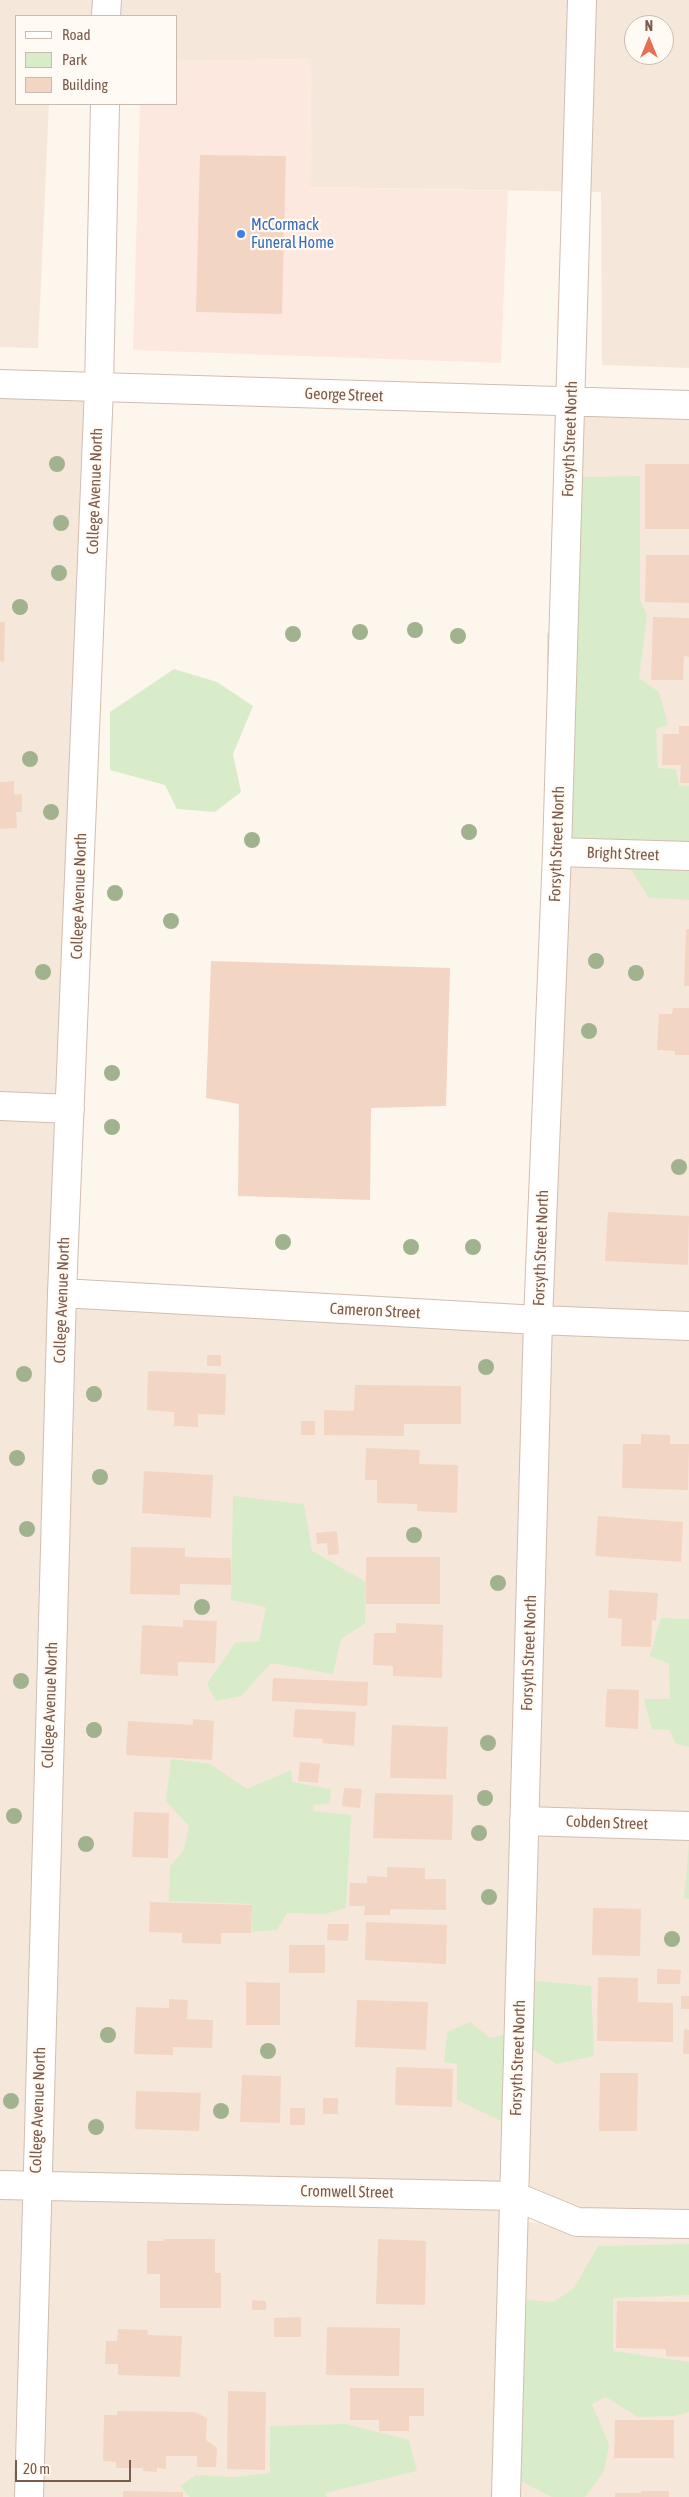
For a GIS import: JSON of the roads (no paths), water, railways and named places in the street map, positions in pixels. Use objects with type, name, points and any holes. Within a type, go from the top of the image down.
[{"type":"street","points":[[106,0],[106,15]]},
{"type":"street","name":"Forsyth Street North","points":[[506,2497],[538,1320],[557,852],[572,402],[582,0]]},
{"type":"street","name":"College Avenue North","points":[[29,2497],[36,2186],[62,1293],[100,388],[105,105]]},
{"type":"street","name":"George Street","points":[[0,384],[689,405]]},
{"type":"street","name":"Bright Street","points":[[557,852],[689,856]]},
{"type":"street","points":[[0,1106],[70,1109]]},
{"type":"street","name":"Cameron Street","points":[[62,1293],[538,1320],[689,1326]]},
{"type":"street","name":"Cobden Street","points":[[524,1821],[689,1826]]},
{"type":"street","name":"Cromwell Street","points":[[0,2186],[514,2196],[577,2222],[689,2224]]},
{"type":"place","name":"McCormack Funeral Home","points":[[241,234]]}]
